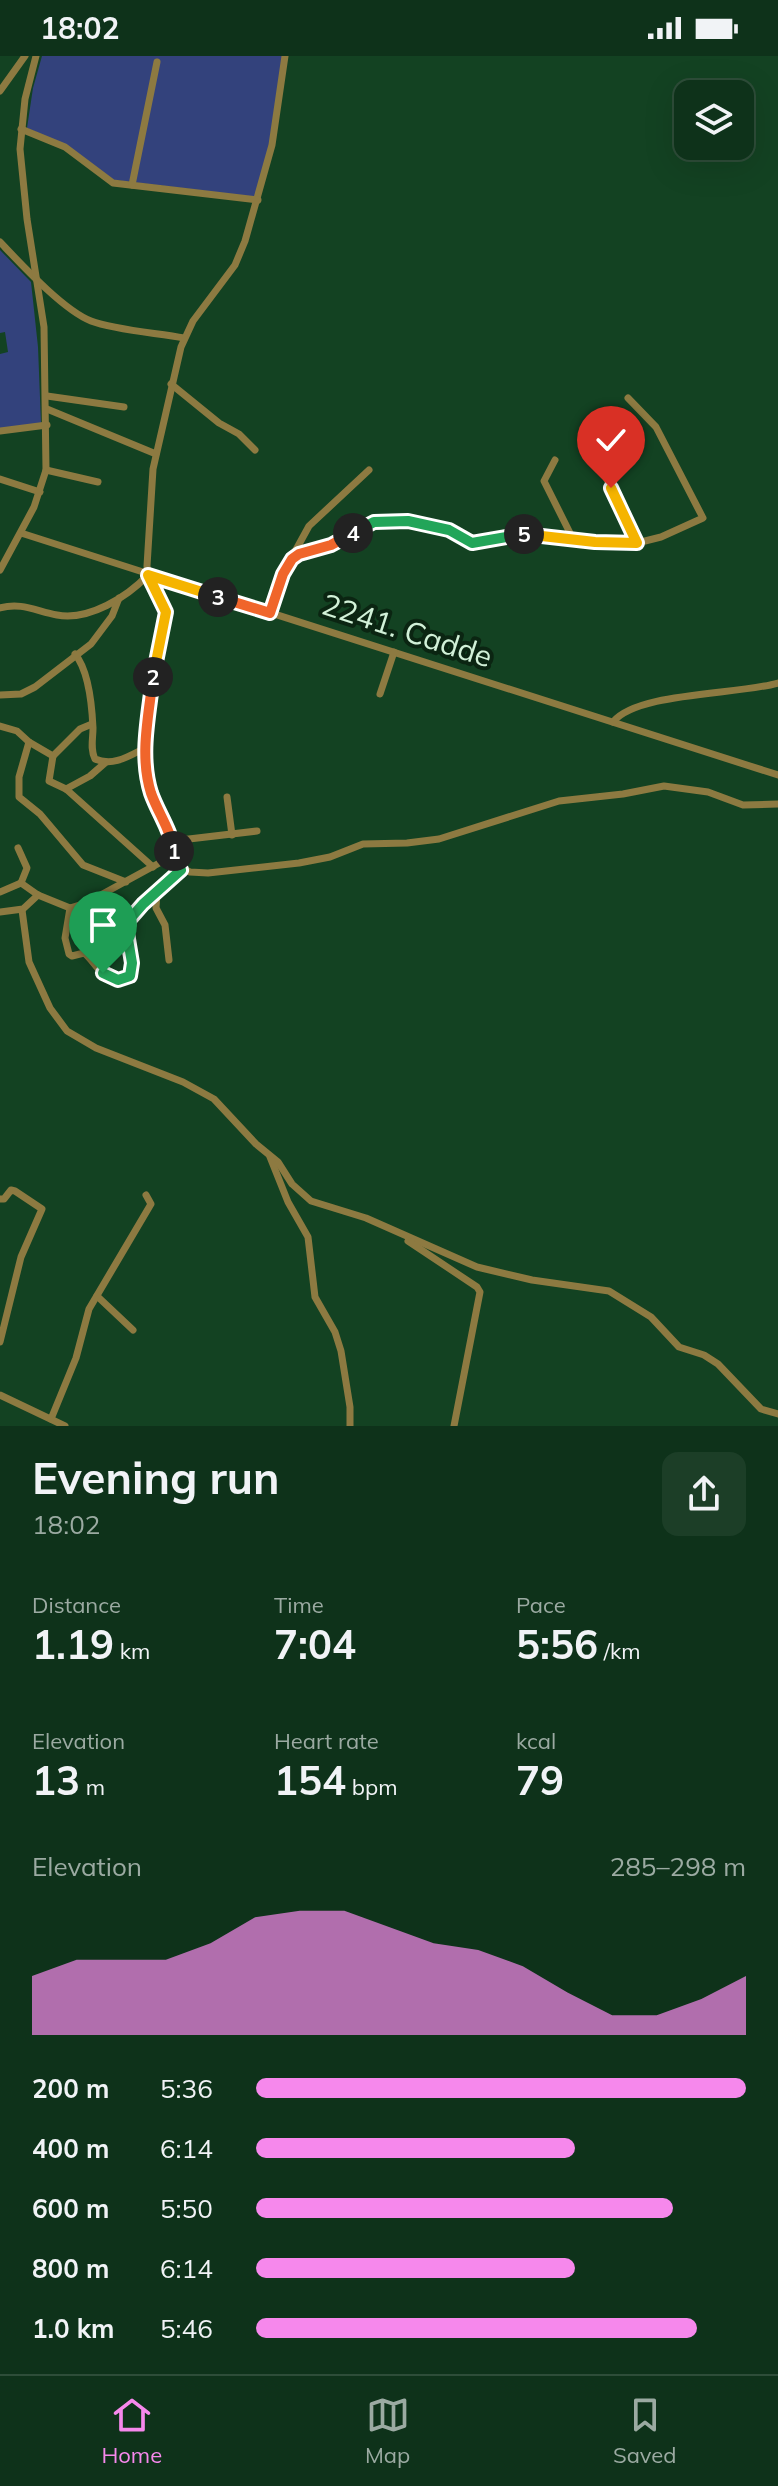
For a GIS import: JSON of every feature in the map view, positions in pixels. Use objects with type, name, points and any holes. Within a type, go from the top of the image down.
[{"type":"street","points":[[0,91],[25,56]]},
{"type":"street","points":[[0,570],[40,492],[46,470],[44,327],[21,175],[21,129],[36,56]]},
{"type":"street","points":[[181,870],[151,793],[144,764],[154,674],[166,612],[148,575],[152,484],[171,384],[184,338],[235,265],[258,200],[274,133],[285,56]]},
{"type":"street","points":[[132,185],[157,62]]},
{"type":"street","points":[[21,129],[65,147],[107,181],[258,200]]},
{"type":"street","points":[[0,242],[37,280],[90,320],[184,338]]},
{"type":"street","points":[[171,384],[219,423],[239,434],[255,450]]},
{"type":"street","points":[[47,396],[124,407]]},
{"type":"street","points":[[290,561],[299,554],[338,542],[369,523],[381,521],[424,523],[455,532],[472,543],[526,534],[637,543],[661,537],[703,518],[656,427],[628,398]]},
{"type":"street","points":[[47,409],[156,454]]},
{"type":"street","points":[[0,431],[47,425]]},
{"type":"street","points":[[585,433],[637,543]]},
{"type":"street","points":[[555,460],[544,481],[573,539]]},
{"type":"street","points":[[46,470],[98,482]]},
{"type":"street","points":[[270,613],[290,561],[309,526],[369,470]]},
{"type":"street","points":[[0,479],[40,492]]},
{"type":"street","name":"2241. Cadde","points":[[21,533],[778,775]]},
{"type":"street","points":[[0,608],[19,605],[67,616],[85,613],[128,594],[148,575]]},
{"type":"street","points":[[0,695],[21,694],[35,687],[91,644],[112,616],[119,598]]},
{"type":"street","points":[[380,694],[394,652]]},
{"type":"street","points":[[75,654],[86,674],[95,759],[117,761],[145,748]]},
{"type":"street","points":[[613,722],[625,711],[648,702],[778,683]]},
{"type":"street","points":[[92,724],[80,729],[53,756],[48,780],[66,789],[153,867]]},
{"type":"street","points":[[0,726],[17,731],[53,756]]},
{"type":"street","points":[[29,742],[19,777],[19,797],[47,821],[83,865],[126,882]]},
{"type":"street","points":[[66,789],[90,776],[106,762]]},
{"type":"street","points":[[70,908],[65,938],[69,954],[84,953],[107,976],[126,980],[132,968],[127,933],[129,920],[181,870],[208,873],[271,867],[330,857],[363,844],[439,839],[553,802],[664,786],[708,792],[743,805],[778,804]]},
{"type":"street","points":[[227,797],[232,835]]},
{"type":"street","points":[[172,841],[257,831]]},
{"type":"street","points":[[0,892],[21,883],[27,868],[18,848]]},
{"type":"street","points":[[21,883],[38,895],[70,908],[86,903],[174,855]]},
{"type":"street","points":[[157,891],[156,908],[165,925],[169,960]]},
{"type":"street","points":[[0,912],[22,910],[38,895]]},
{"type":"street","points":[[22,910],[29,962],[50,1008],[67,1031],[96,1048],[204,1093],[282,1167],[297,1190],[311,1201],[366,1218],[467,1264],[498,1273],[609,1291],[633,1309],[651,1317],[679,1347],[704,1355],[718,1364],[761,1409],[778,1414]]},
{"type":"street","points":[[270,1155],[288,1202],[310,1243],[313,1289],[338,1340],[350,1407],[350,1426]]},
{"type":"street","points":[[0,1199],[4,1199],[11,1190],[42,1209],[21,1257],[0,1342]]},
{"type":"street","points":[[51,1419],[76,1358],[87,1314],[150,1207],[151,1201],[146,1195]]},
{"type":"street","points":[[407,1238],[410,1244],[477,1287],[480,1292],[454,1426]]},
{"type":"street","points":[[97,1296],[133,1330]]},
{"type":"street","points":[[0,1395],[65,1426]]},
{"type":"shaded area","points":[[42,56],[284,56],[275,124],[256,197],[114,180],[61,143],[27,128]]},
{"type":"shaded area","points":[[0,250],[31,282],[41,423],[0,429],[0,354],[8,352],[5,332],[0,333]]},
{"type":"route","points":[[103,973],[118,980],[126,980],[130,976],[129,920],[181,870],[175,859],[169,832],[151,793],[144,764],[154,674],[166,612],[148,575],[270,613],[283,574],[292,559],[331,545],[374,522],[424,523],[455,532],[472,543],[526,534],[637,543],[611,488]]}]
